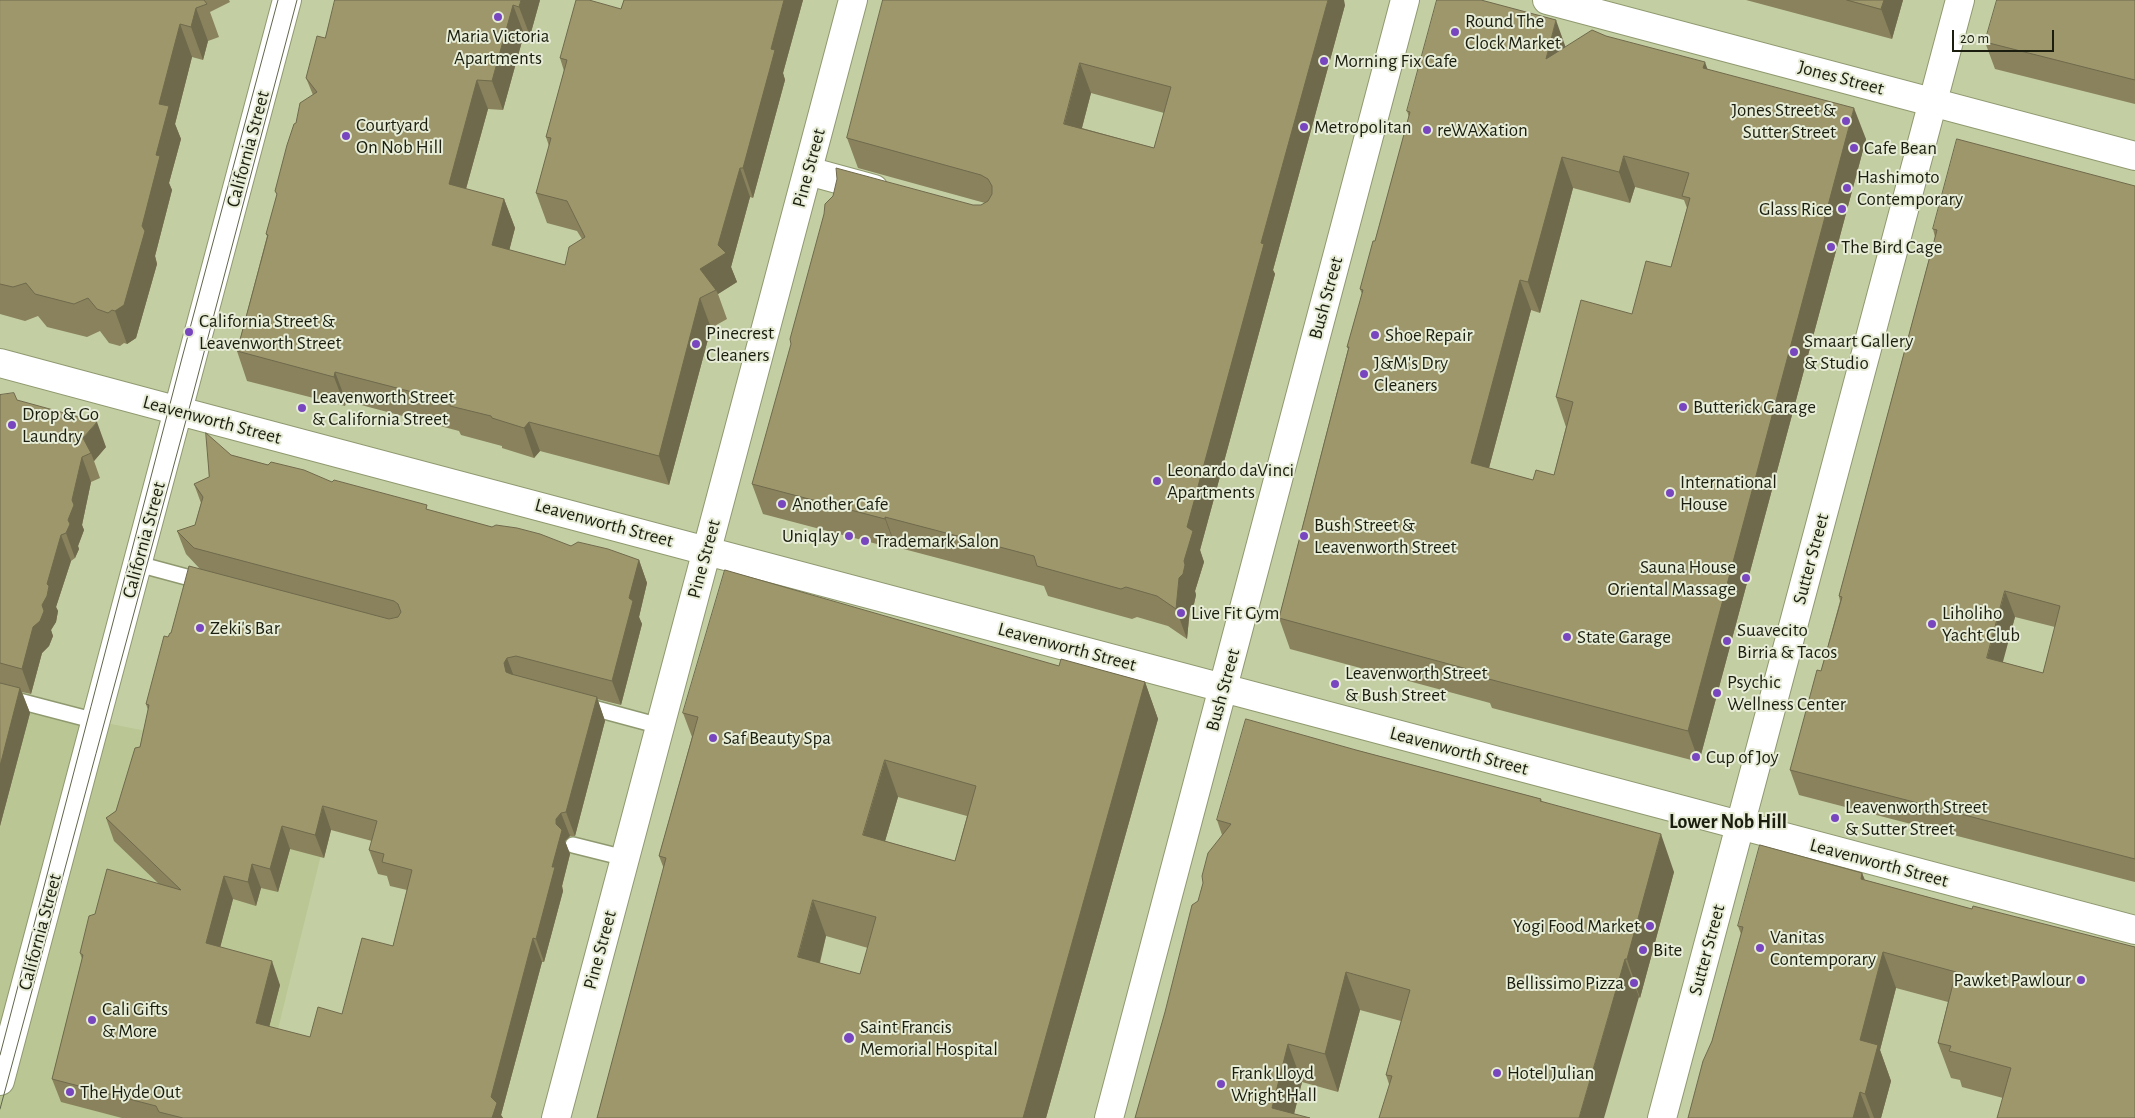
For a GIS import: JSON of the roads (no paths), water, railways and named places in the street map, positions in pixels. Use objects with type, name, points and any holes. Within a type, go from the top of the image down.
[{"type":"street","name":"California Street","points":[[0,1080],[287,0]]},
{"type":"street","name":"Pine Street","points":[[556,1118],[853,0]]},
{"type":"street","name":"Bush Street","points":[[1109,1118],[1405,0]]},
{"type":"street","name":"Jones Street","points":[[1547,0],[2135,156]]},
{"type":"street","name":"Sutter Street","points":[[1662,1118],[1960,0]]},
{"type":"street","points":[[808,171],[897,195]]},
{"type":"street","name":"Leavenworth Street","points":[[0,363],[2135,930]]},
{"type":"lane","points":[[138,564],[223,587]]},
{"type":"lane","points":[[0,696],[96,721]]},
{"type":"lane","points":[[569,702],[660,726]]},
{"type":"lane","points":[[573,845],[625,858]]},
{"type":"tram line","points":[[0,1055],[182,358],[278,0]]},
{"type":"tram line","points":[[0,1109],[192,398],[297,0]]},
{"type":"place","name":"Maria Victoria Apartments","points":[[498,17]]},
{"type":"place","name":"Round The Clock Market","points":[[1455,32]]},
{"type":"place","name":"Morning Fix Cafe","points":[[1324,61]]},
{"type":"place","name":"Jones Street & Sutter Street","points":[[1846,121]]},
{"type":"place","name":"Metropolitan","points":[[1304,127]]},
{"type":"place","name":"reWAXation","points":[[1427,130]]},
{"type":"place","name":"Courtyard On Nob Hill","points":[[346,136]]},
{"type":"place","name":"Cafe Bean","points":[[1854,148]]},
{"type":"place","name":"Hashimoto Contemporary","points":[[1847,188]]},
{"type":"place","name":"Glass Rice","points":[[1842,209]]},
{"type":"place","name":"The Bird Cage","points":[[1831,247]]},
{"type":"place","name":"California Street & Leavenworth Street","points":[[189,332]]},
{"type":"place","name":"Shoe Repair","points":[[1375,335]]},
{"type":"place","name":"Pinecrest Cleaners","points":[[696,344]]},
{"type":"place","name":"Smaart Gallery & Studio","points":[[1794,352]]},
{"type":"place","name":"J&M's Dry Cleaners","points":[[1364,374]]},
{"type":"place","name":"Butterick Garage","points":[[1683,407]]},
{"type":"place","name":"Leavenworth Street & California Street","points":[[302,408]]},
{"type":"place","name":"Drop & Go Laundry","points":[[12,425]]},
{"type":"place","name":"Leonardo daVinci Apartments","points":[[1157,481]]},
{"type":"place","name":"International House","points":[[1670,493]]},
{"type":"place","name":"Another Cafe","points":[[782,504]]},
{"type":"place","name":"Uniqlay","points":[[849,536]]},
{"type":"place","name":"Bush Street & Leavenworth Street","points":[[1304,536]]},
{"type":"place","name":"Trademark Salon","points":[[865,541]]},
{"type":"place","name":"Sauna House Oriental Massage","points":[[1746,578]]},
{"type":"place","name":"Live Fit Gym","points":[[1181,613]]},
{"type":"place","name":"Liholiho Yacht Club","points":[[1932,624]]},
{"type":"place","name":"Zeki's Bar","points":[[200,628]]},
{"type":"place","name":"State Garage","points":[[1567,637]]},
{"type":"place","name":"Suavecito Birria & Tacos","points":[[1727,641]]},
{"type":"place","name":"Leavenworth Street & Bush Street","points":[[1335,684]]},
{"type":"place","name":"Psychic Wellness Center","points":[[1717,693]]},
{"type":"place","name":"Saf Beauty Spa","points":[[713,738]]},
{"type":"place","name":"Cup of Joy","points":[[1696,757]]},
{"type":"place","name":"Leavenworth Street & Sutter Street","points":[[1835,818]]},
{"type":"place","name":"Yogi Food Market","points":[[1650,926]]},
{"type":"place","name":"Vanitas Contemporary","points":[[1760,948]]},
{"type":"place","name":"Bite","points":[[1643,950]]},
{"type":"place","name":"Pawket Pawlour","points":[[2081,980]]},
{"type":"place","name":"Bellissimo Pizza","points":[[1634,983]]},
{"type":"place","name":"Cali Gifts & More","points":[[92,1020]]},
{"type":"place","name":"Saint Francis Memorial Hospital","points":[[849,1038]]},
{"type":"place","name":"Hotel Julian","points":[[1497,1073]]},
{"type":"place","name":"Frank Lloyd Wright Hall","points":[[1221,1084]]},
{"type":"place","name":"The Hyde Out","points":[[70,1092]]},
{"type":"district","name":"Lower Nob Hill","points":[[1728,822]]}]
